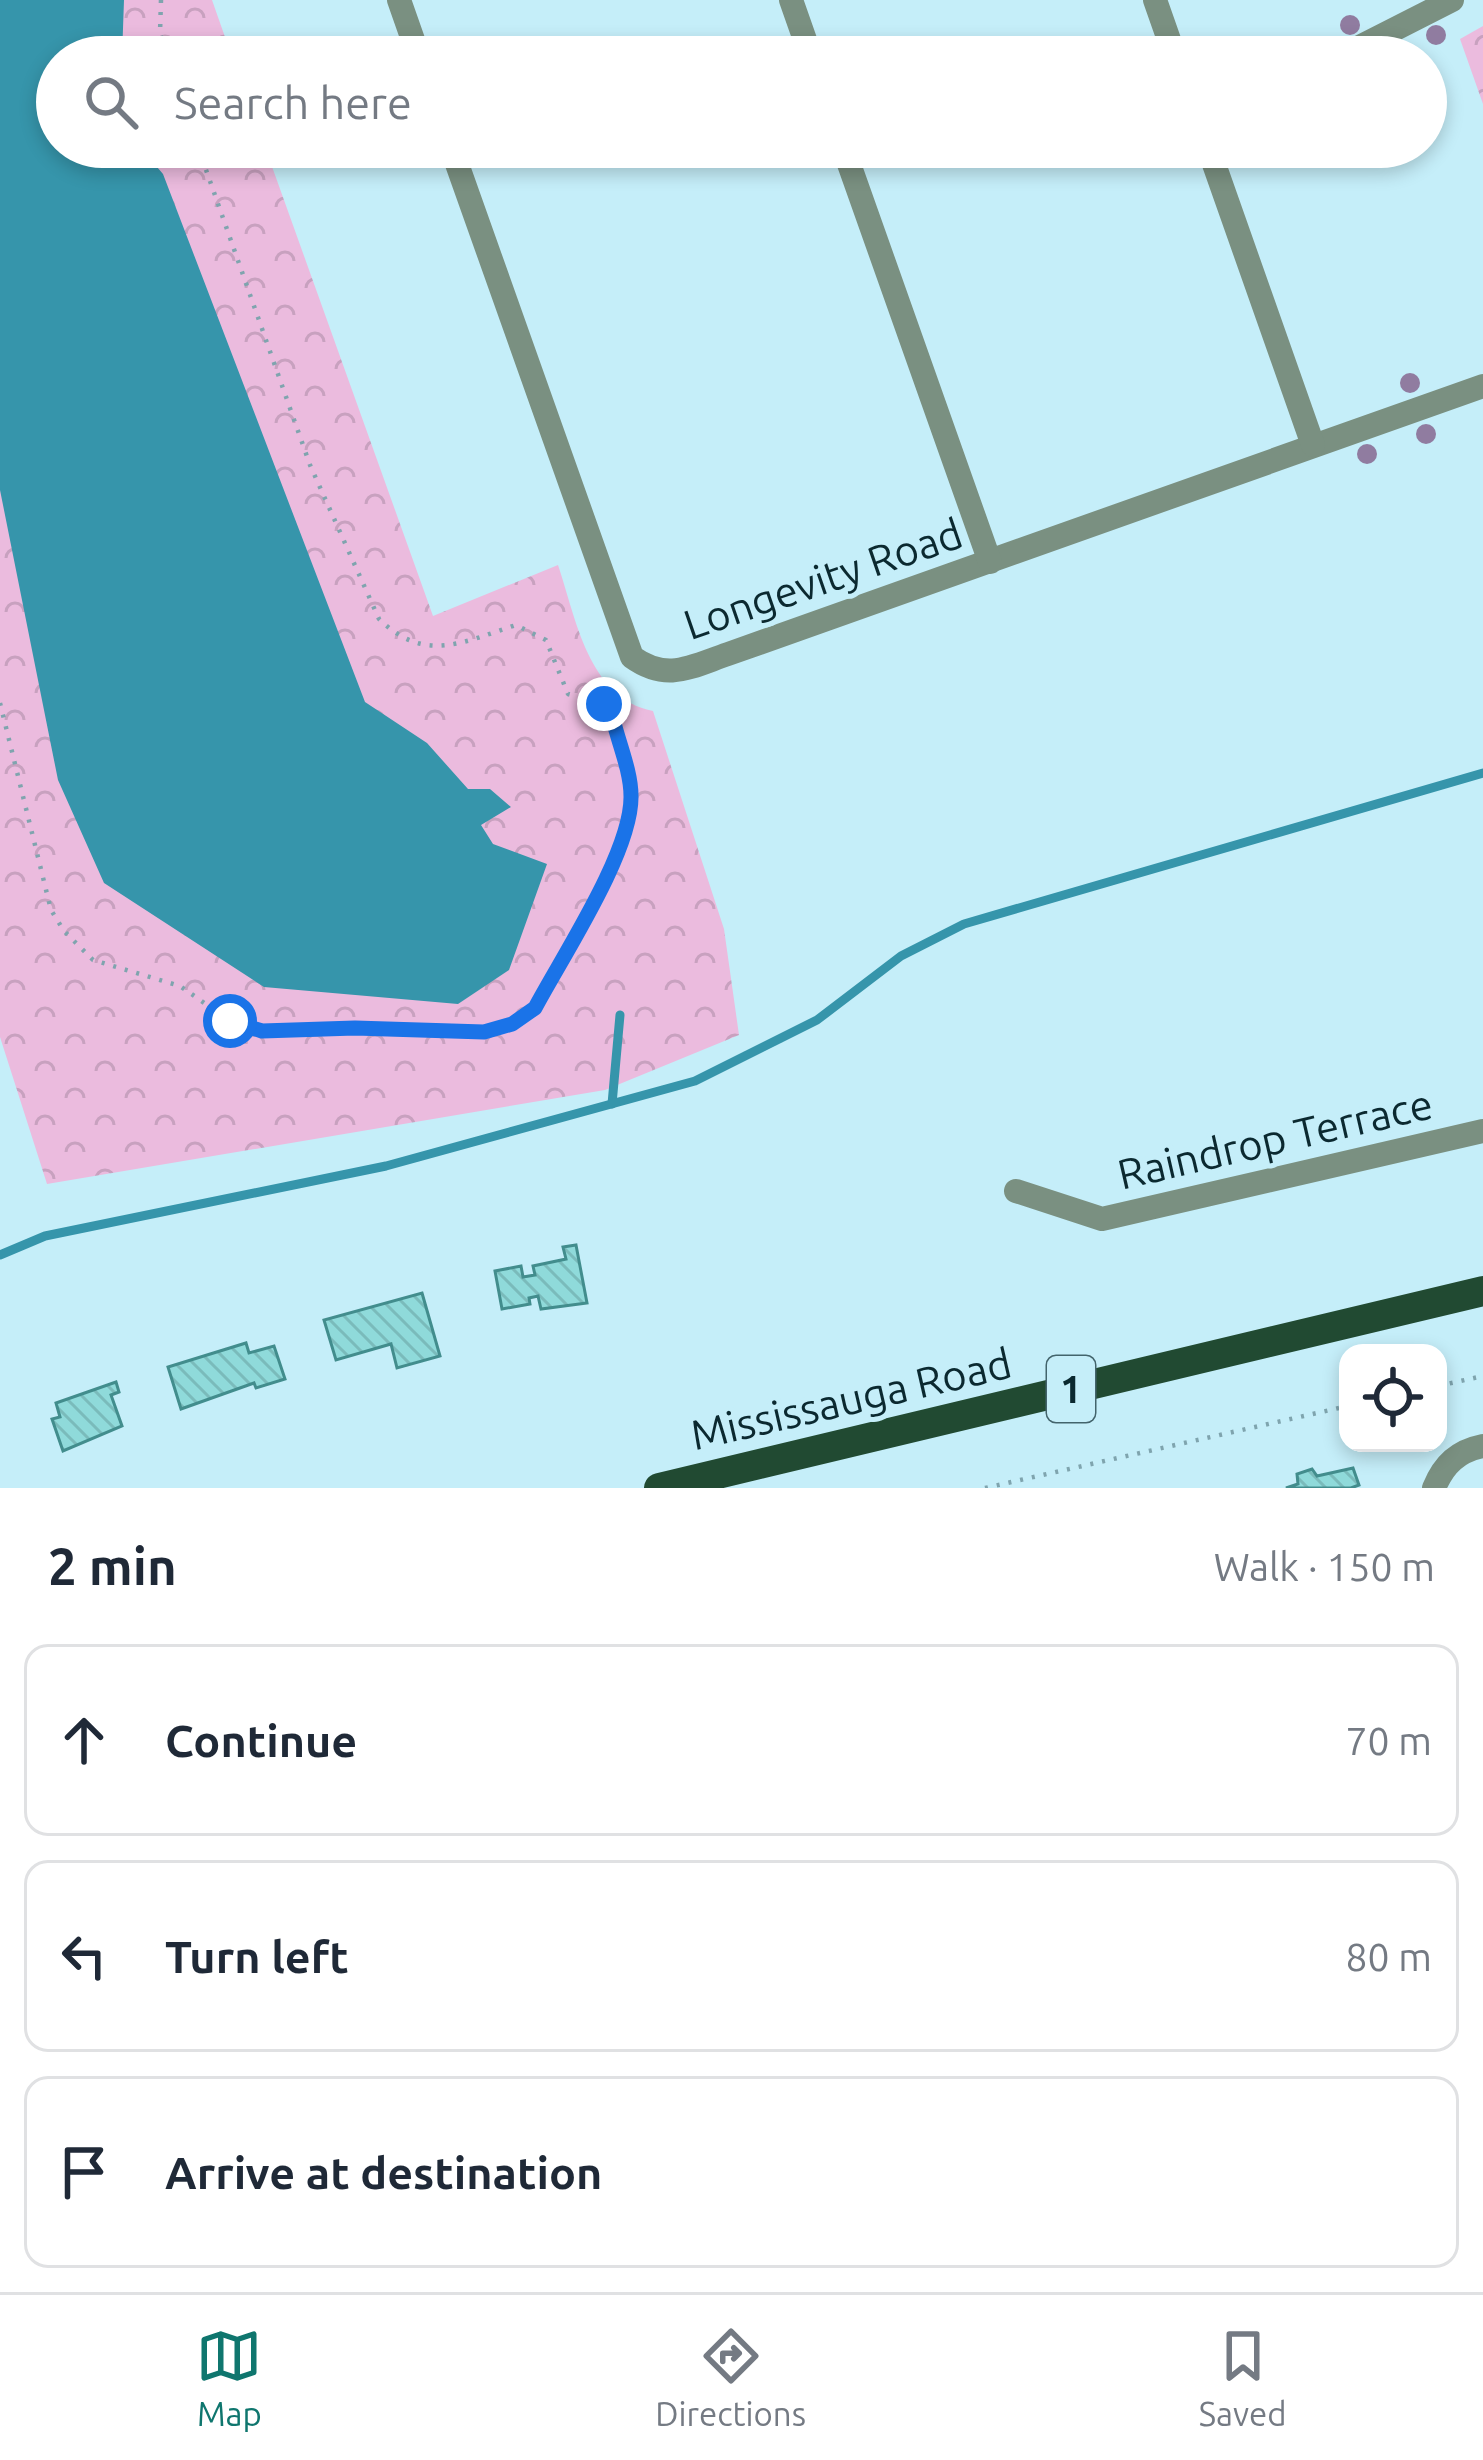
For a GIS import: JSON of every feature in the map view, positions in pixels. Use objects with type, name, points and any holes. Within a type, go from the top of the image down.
[{"type":"main road","name":"Mississauga Road","points":[[659,1488],[1483,1291]]},
{"type":"street","points":[[399,0],[412,36]]},
{"type":"street","points":[[791,0],[804,36]]},
{"type":"street","points":[[1155,0],[1168,36]]},
{"type":"street","points":[[1381,36],[1451,0]]},
{"type":"street","name":"Longevity Road","points":[[458,168],[632,657],[649,669],[672,673],[1483,386]]},
{"type":"street","points":[[850,168],[990,562]]},
{"type":"street","points":[[1215,168],[1313,445]]},
{"type":"street","name":"Raindrop Terrace","points":[[1016,1191],[1102,1219],[1483,1131]]},
{"type":"street","points":[[1434,1488],[1447,1465],[1463,1450],[1483,1446]]},
{"type":"path","points":[[161,0],[161,36]]},
{"type":"path","points":[[205,168],[310,465],[379,620],[398,638],[440,648],[516,625],[546,640],[568,694],[610,706],[625,696]]},
{"type":"path","points":[[0,703],[51,910],[94,960],[180,986],[247,1029],[428,1033],[484,1032],[512,1024],[535,1008],[627,827],[632,794],[610,706]]},
{"type":"path","points":[[1447,1384],[1483,1376]]},
{"type":"path","points":[[985,1488],[1339,1408]]},
{"type":"green space","points":[[0,0],[212,0],[225,36],[36,36],[36,168],[273,168],[433,616],[558,565],[579,631],[599,673],[631,703],[653,711],[724,929],[739,1035],[605,1090],[47,1184],[0,1037]]},
{"type":"green space","points":[[1483,26],[1483,104],[1460,39]]},
{"type":"water","points":[[0,0],[124,0],[123,36],[36,36],[36,168],[158,168],[163,174],[365,702],[427,743],[468,789],[490,789],[511,807],[481,825],[493,844],[547,864],[509,970],[458,1004],[264,987],[104,883],[58,780],[0,490]]},
{"type":"building","points":[[576,1245],[587,1303],[541,1309],[538,1296],[529,1298],[530,1304],[502,1309],[495,1271],[521,1266],[523,1277],[535,1275],[533,1266],[566,1259],[563,1247]]},
{"type":"building","points":[[422,1293],[440,1356],[397,1368],[391,1344],[336,1360],[324,1320]]},
{"type":"building","points":[[246,1343],[249,1353],[274,1346],[285,1379],[256,1388],[254,1383],[181,1409],[168,1367]]},
{"type":"building","points":[[116,1382],[119,1392],[111,1395],[122,1426],[63,1451],[52,1419],[60,1417],[56,1403]]},
{"type":"building","points":[[1353,1468],[1359,1485],[1351,1488],[1286,1488],[1298,1484],[1297,1474],[1312,1469],[1317,1476]]},
{"type":"waterway","points":[[0,1255],[45,1236],[386,1166],[695,1081],[817,1020],[901,956],[964,924],[1483,773]]},
{"type":"waterway","points":[[612,1104],[620,1015]]},
{"type":"route","points":[[230,1021],[262,1031],[484,1032],[512,1024],[535,1008],[627,827],[632,794],[610,706],[604,704]]}]
